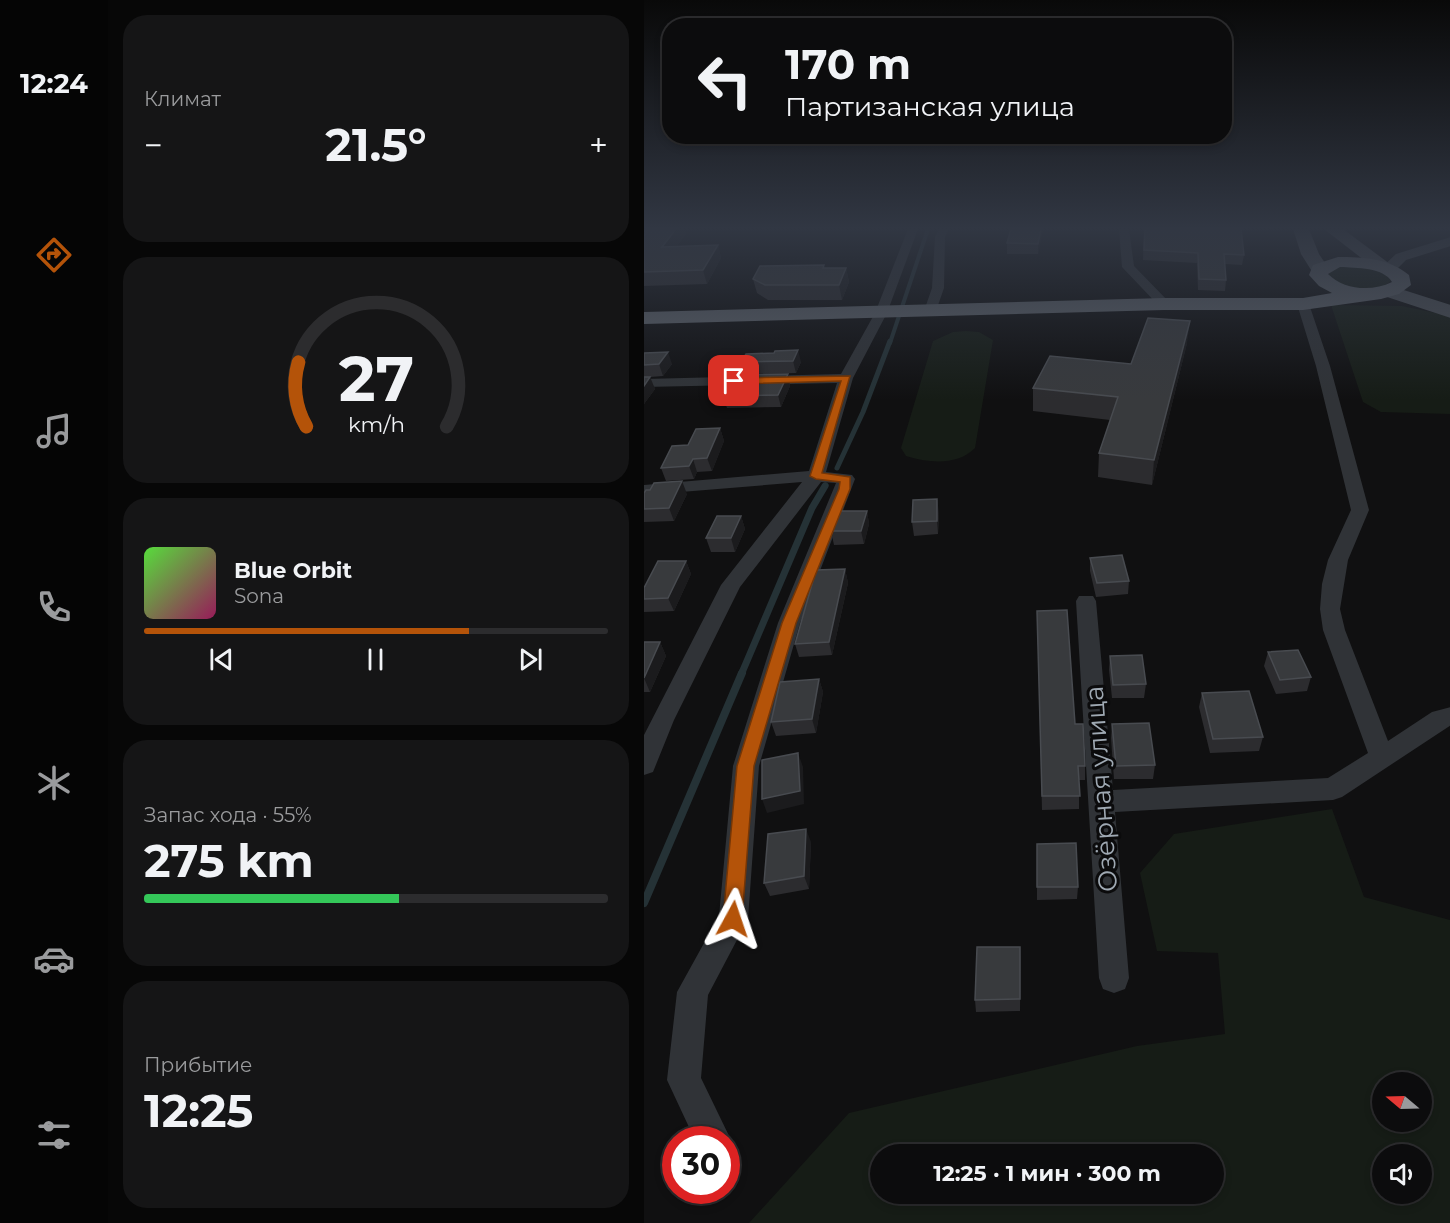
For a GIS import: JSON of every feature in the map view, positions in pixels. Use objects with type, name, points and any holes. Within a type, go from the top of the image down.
[{"type":"highway","points":[[1242,303],[1278,295],[1301,286]]},
{"type":"highway","points":[[1332,286],[1366,293]]},
{"type":"highway","points":[[644,318],[1164,304],[1303,304],[1388,291],[1399,286]]},
{"type":"main road","points":[[1420,286],[1451,302]]},
{"type":"main road","points":[[1388,291],[1451,312]]},
{"type":"street","points":[[644,765],[662,720],[731,585],[816,476],[846,378],[885,313],[894,286]]},
{"type":"street","points":[[926,311],[938,286]]},
{"type":"street","points":[[1147,286],[1164,304]]},
{"type":"street","points":[[1303,304],[1360,510],[1338,560],[1330,609],[1334,630],[1381,756]]},
{"type":"street","points":[[644,383],[846,378]]},
{"type":"street","points":[[644,490],[816,476],[846,479],[844,489],[789,623],[746,766],[733,919],[693,992],[684,1080],[706,1126]]},
{"type":"street","name":"Озёрная улица","points":[[1086,601],[1103,801],[1114,978]]},
{"type":"street","points":[[1103,801],[1332,789],[1361,773],[1381,756],[1451,716]]},
{"type":"shaded area","points":[[1346,286],[1383,286],[1369,289]]},
{"type":"shaded area","points":[[1331,305],[1402,306],[1450,316],[1450,414],[1381,412],[1363,402]]},
{"type":"shaded area","points":[[953,332],[979,332],[993,340],[975,448],[960,458],[951,460],[933,461],[906,456],[901,448],[933,341]]},
{"type":"shaded area","points":[[1332,809],[1364,897],[1450,920],[1450,1223],[749,1223],[849,1113],[1137,1046],[1225,1034],[1218,953],[1157,951],[1140,873],[1174,834]]},
{"type":"building","points":[[1148,318],[1190,321],[1154,460],[1099,453],[1118,397],[1033,388],[1050,356],[1131,364]]},
{"type":"building","points":[[798,350],[793,361],[741,362],[746,354]]},
{"type":"building","points":[[668,352],[659,364],[644,365],[644,353]]},
{"type":"building","points":[[788,374],[778,395],[723,396],[734,375]]},
{"type":"building","points":[[644,377],[650,377],[644,386]]},
{"type":"building","points":[[720,428],[707,458],[693,459],[689,466],[661,468],[672,446],[688,445],[696,429]]},
{"type":"building","points":[[682,481],[669,508],[644,509],[644,493],[650,490],[654,483]]},
{"type":"building","points":[[937,499],[937,521],[912,522],[913,500]]},
{"type":"building","points":[[837,511],[867,511],[861,531],[831,531]]},
{"type":"building","points":[[717,516],[741,516],[731,538],[706,538]]},
{"type":"building","points":[[1122,555],[1129,581],[1097,583],[1090,558]]},
{"type":"building","points":[[658,561],[686,561],[668,598],[644,599],[644,588]]},
{"type":"building","points":[[845,569],[829,642],[795,644],[816,570]]},
{"type":"building","points":[[1067,610],[1075,724],[1083,724],[1085,766],[1078,766],[1080,796],[1042,796],[1037,611]]},
{"type":"building","points":[[644,642],[660,642],[644,678]]},
{"type":"building","points":[[1298,650],[1311,677],[1280,680],[1268,652]]},
{"type":"building","points":[[1142,655],[1146,684],[1113,685],[1110,656]]},
{"type":"building","points":[[819,679],[812,719],[771,722],[780,682]]},
{"type":"building","points":[[1249,691],[1263,737],[1213,739],[1202,693]]},
{"type":"building","points":[[1149,723],[1155,765],[1116,766],[1112,724]]},
{"type":"building","points":[[798,753],[800,791],[762,799],[762,760]]},
{"type":"building","points":[[806,829],[804,876],[764,883],[768,834]]},
{"type":"building","points":[[1076,843],[1078,887],[1037,887],[1037,844]]},
{"type":"building","points":[[977,947],[1020,947],[1020,999],[975,1000]]},
{"type":"waterway","points":[[890,343],[909,286]]},
{"type":"waterway","points":[[837,468],[863,412],[890,341]]},
{"type":"waterway","points":[[741,675],[812,508],[825,486]]},
{"type":"waterway","points":[[644,903],[742,673]]},
{"type":"route","points":[[733,919],[746,766],[789,623],[844,489],[846,479],[816,476],[846,378],[734,381]]}]
